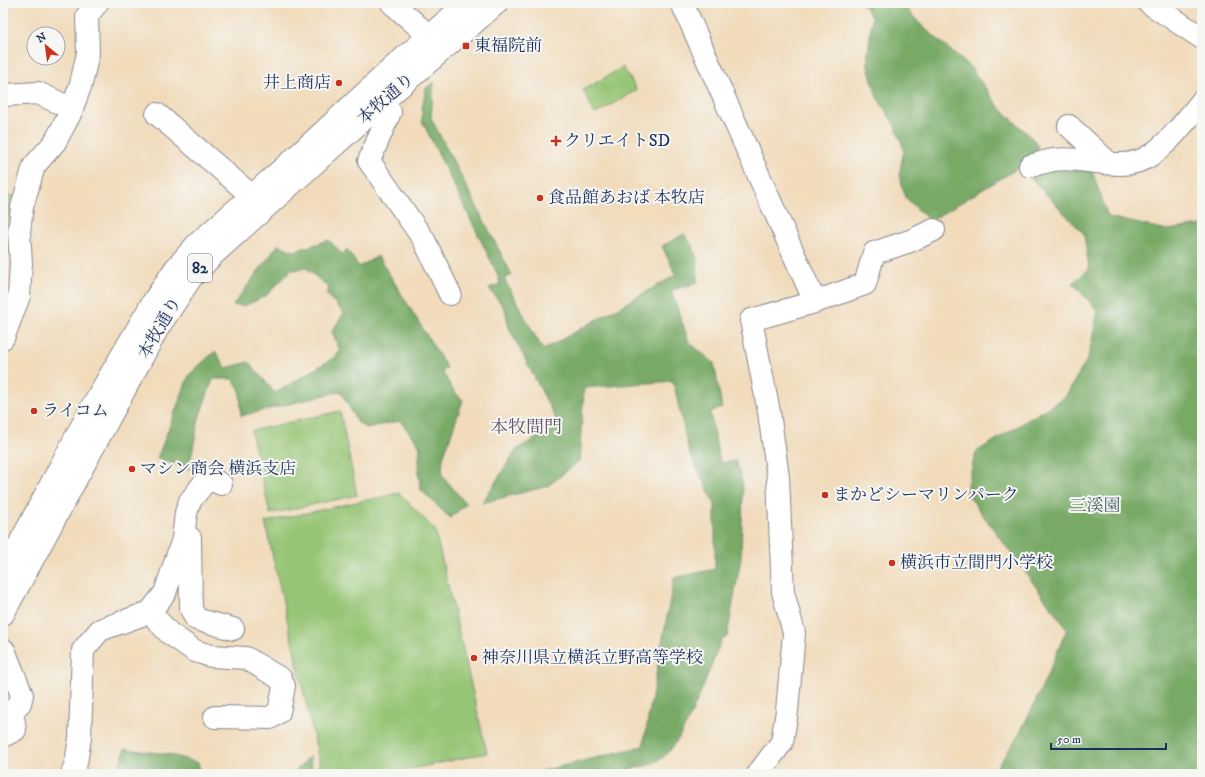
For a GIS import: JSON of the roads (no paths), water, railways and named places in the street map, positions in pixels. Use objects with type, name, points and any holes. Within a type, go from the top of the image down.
[{"type":"street","points":[[3,338],[19,296],[21,263],[19,232],[22,207],[34,166],[55,142],[72,109],[81,84],[88,53],[87,16],[97,3]]},
{"type":"street","points":[[392,3],[439,50]]},
{"type":"street","name":"本牧通り","points":[[439,50],[467,3]]},
{"type":"street","name":"本牧通り","points":[[3,575],[94,403],[153,302],[175,269],[197,244],[252,196],[376,95],[439,50],[497,3]]},
{"type":"street","points":[[682,3],[815,302]]},
{"type":"street","points":[[1149,3],[1202,38]]},
{"type":"street","points":[[3,94],[38,93],[72,109]]},
{"type":"street","points":[[376,95],[390,112],[369,161],[424,240],[450,294]]},
{"type":"street","name":"本牧通り","points":[[5,604],[158,328],[191,278],[214,253],[376,95]]},
{"type":"street","points":[[1030,166],[1054,160],[1129,163],[1150,156],[1160,148],[1202,101]]},
{"type":"street","points":[[157,114],[252,196]]},
{"type":"street","points":[[1069,126],[1109,163]]},
{"type":"street","points":[[758,774],[782,742],[787,711],[794,633],[783,592],[778,477],[770,412],[751,320],[815,302],[865,284],[874,253],[910,241],[934,230]]},
{"type":"street","points":[[72,774],[76,763],[80,738],[83,650],[100,630],[150,612],[165,593],[183,539],[186,513],[190,501],[204,483],[213,480],[221,484]]},
{"type":"street","points":[[190,501],[192,615],[196,619],[234,629]]},
{"type":"street","points":[[150,612],[169,633],[195,651],[210,656],[246,658],[281,679],[284,686],[279,712],[270,718],[215,717]]},
{"type":"street","points":[[3,736],[15,730],[12,711],[20,703],[22,695],[4,650]]},
{"type":"place","name":"東福院前","points":[[466,46]]},
{"type":"place","name":"井上商店","points":[[339,83]]},
{"type":"place","name":"クリエイトSD","points":[[556,141]]},
{"type":"place","name":"食品館あおば 本牧店","points":[[540,198]]},
{"type":"place","name":"ライコム","points":[[34,411]]},
{"type":"place","name":"マシン商会 横浜支店","points":[[132,469]]},
{"type":"place","name":"まかどシーマリンパーク","points":[[825,495]]},
{"type":"place","name":"横浜市立間門小学校","points":[[892,563]]},
{"type":"place","name":"神奈川県立横浜立野高等学校","points":[[474,658]]},
{"type":"district","name":"本牧間門","points":[[526,428]]},
{"type":"park label","name":"三溪園","points":[[1095,506]]}]
